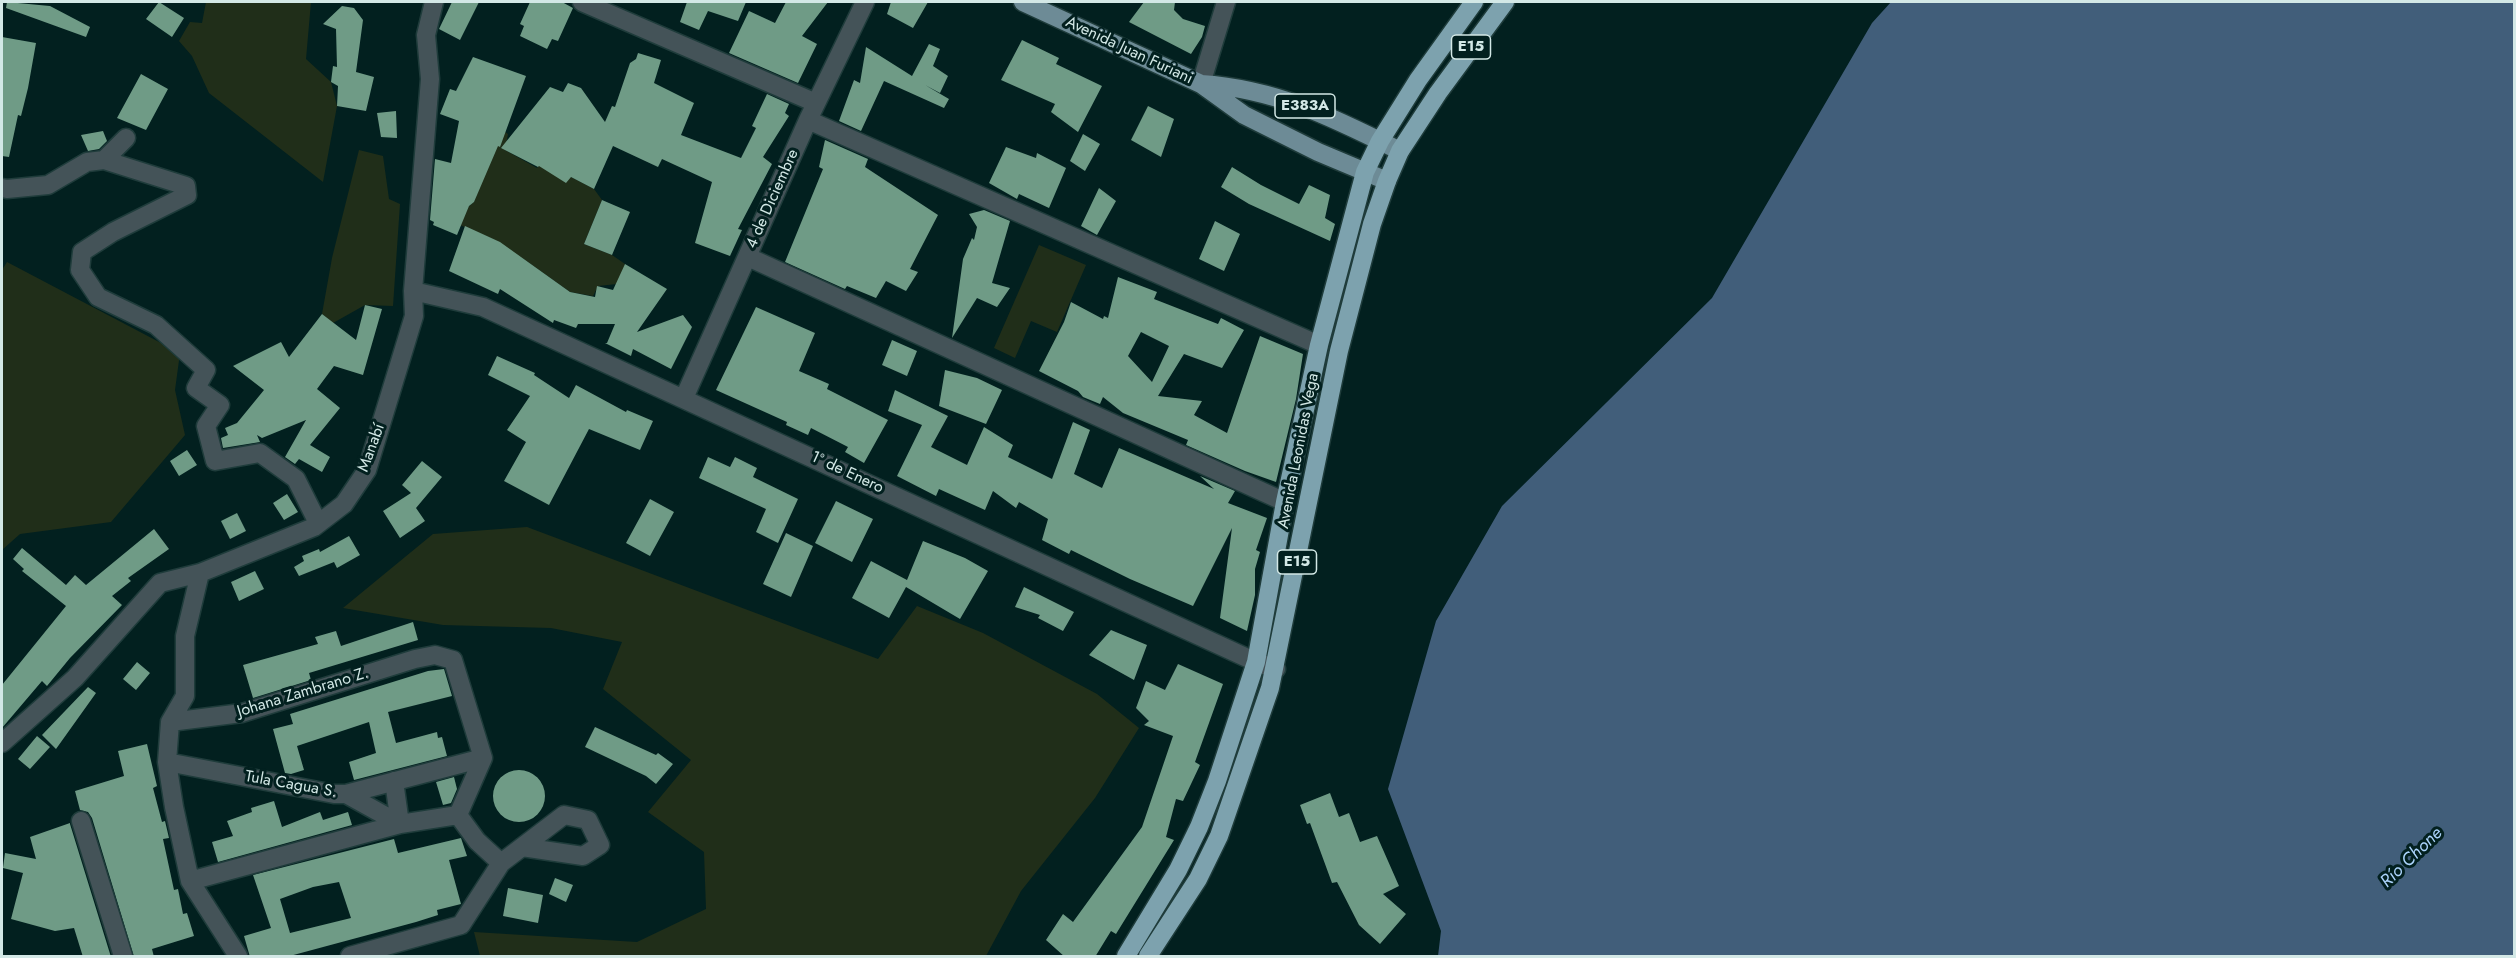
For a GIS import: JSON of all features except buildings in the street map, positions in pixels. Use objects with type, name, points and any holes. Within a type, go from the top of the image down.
[{"type":"highway","name":"Avenida Leonidas Vega","points":[[1126,957],[1178,870],[1199,827],[1256,662],[1285,502],[1319,345],[1365,172],[1380,141],[1418,80],[1473,2]]},
{"type":"highway","name":"Avenida Leonidas Vega","points":[[1148,957],[1198,879],[1219,836],[1276,669],[1339,351],[1372,224],[1387,181],[1400,151],[1438,93],[1505,2]]},
{"type":"main road","name":"Avenida Juan Furiani","points":[[1023,2],[1202,84],[1244,115],[1318,152],[1387,181]]},
{"type":"main road","name":"Avenida Juan Furiani","points":[[1202,84],[1244,88],[1274,95],[1316,110],[1400,151]]},
{"type":"street","name":"Manabí","points":[[2,743],[75,678],[160,583],[201,573],[314,527],[344,504],[367,470],[414,316],[413,291],[430,79],[426,35],[434,2]]},
{"type":"street","points":[[582,2],[816,103]]},
{"type":"street","name":"4 de Diciembre","points":[[684,398],[808,120],[865,2]]},
{"type":"street","points":[[1202,84],[1226,2]]},
{"type":"street","points":[[808,120],[1319,345]]},
{"type":"street","points":[[104,160],[126,138]]},
{"type":"street","points":[[2,188],[48,185],[87,162],[104,160],[186,186],[188,195],[113,232],[82,252],[80,270],[98,297],[156,325],[206,370],[196,388],[220,405],[206,426],[215,461],[260,453],[296,479],[318,523]]},
{"type":"street","points":[[748,257],[1285,502]]},
{"type":"street","name":"1º de Enero","points":[[413,291],[483,307],[1256,662],[1276,669]]},
{"type":"street","points":[[201,573],[185,636],[185,696],[170,722],[168,762],[174,807],[190,881],[238,957]]},
{"type":"street","name":"Johana Zambrano Z.","points":[[170,722],[242,713],[415,659],[435,656],[453,660],[483,758]]},
{"type":"street","points":[[458,815],[483,758]]},
{"type":"street","name":"Tula Cagua S.","points":[[168,762],[333,794],[346,794],[483,758]]},
{"type":"street","points":[[394,781],[400,824]]},
{"type":"street","points":[[346,794],[400,824]]},
{"type":"street","points":[[190,881],[400,824],[458,815]]},
{"type":"street","points":[[458,815],[477,841],[501,863]]},
{"type":"street","points":[[81,821],[123,957]]},
{"type":"street","points":[[360,955],[461,925],[501,863],[522,847]]},
{"type":"green space","points":[[206,2],[311,2],[306,59],[331,82],[337,106],[323,182],[209,93],[192,56],[179,41],[190,22],[202,23]]},
{"type":"green space","points":[[501,129],[508,134],[505,150],[537,168],[544,158],[571,177],[594,189],[602,200],[584,244],[612,255],[625,264],[617,284],[598,286],[593,296],[570,292],[522,258],[512,264],[492,255],[497,241],[460,225],[468,207],[474,202]]},
{"type":"green space","points":[[359,150],[383,156],[389,199],[400,204],[393,306],[365,305],[333,323],[322,314],[332,258]]},
{"type":"green space","points":[[1039,245],[1086,265],[1057,332],[1031,321],[1015,358],[994,348]]},
{"type":"green space","points":[[7,262],[180,353],[175,390],[185,435],[111,522],[20,534],[2,550],[2,270]]},
{"type":"green space","points":[[527,527],[878,659],[917,606],[983,633],[1097,694],[1139,728],[1095,798],[1021,891],[986,956],[480,956],[474,932],[637,942],[706,909],[704,852],[648,812],[691,760],[603,689],[622,642],[551,628],[443,625],[343,608],[433,534]]},
{"type":"water","name":"Río Chone","points":[[1891,2],[2514,2],[2514,956],[1438,956],[1441,931],[1388,789],[1436,621],[1502,506],[1712,298],[1872,23]]}]
